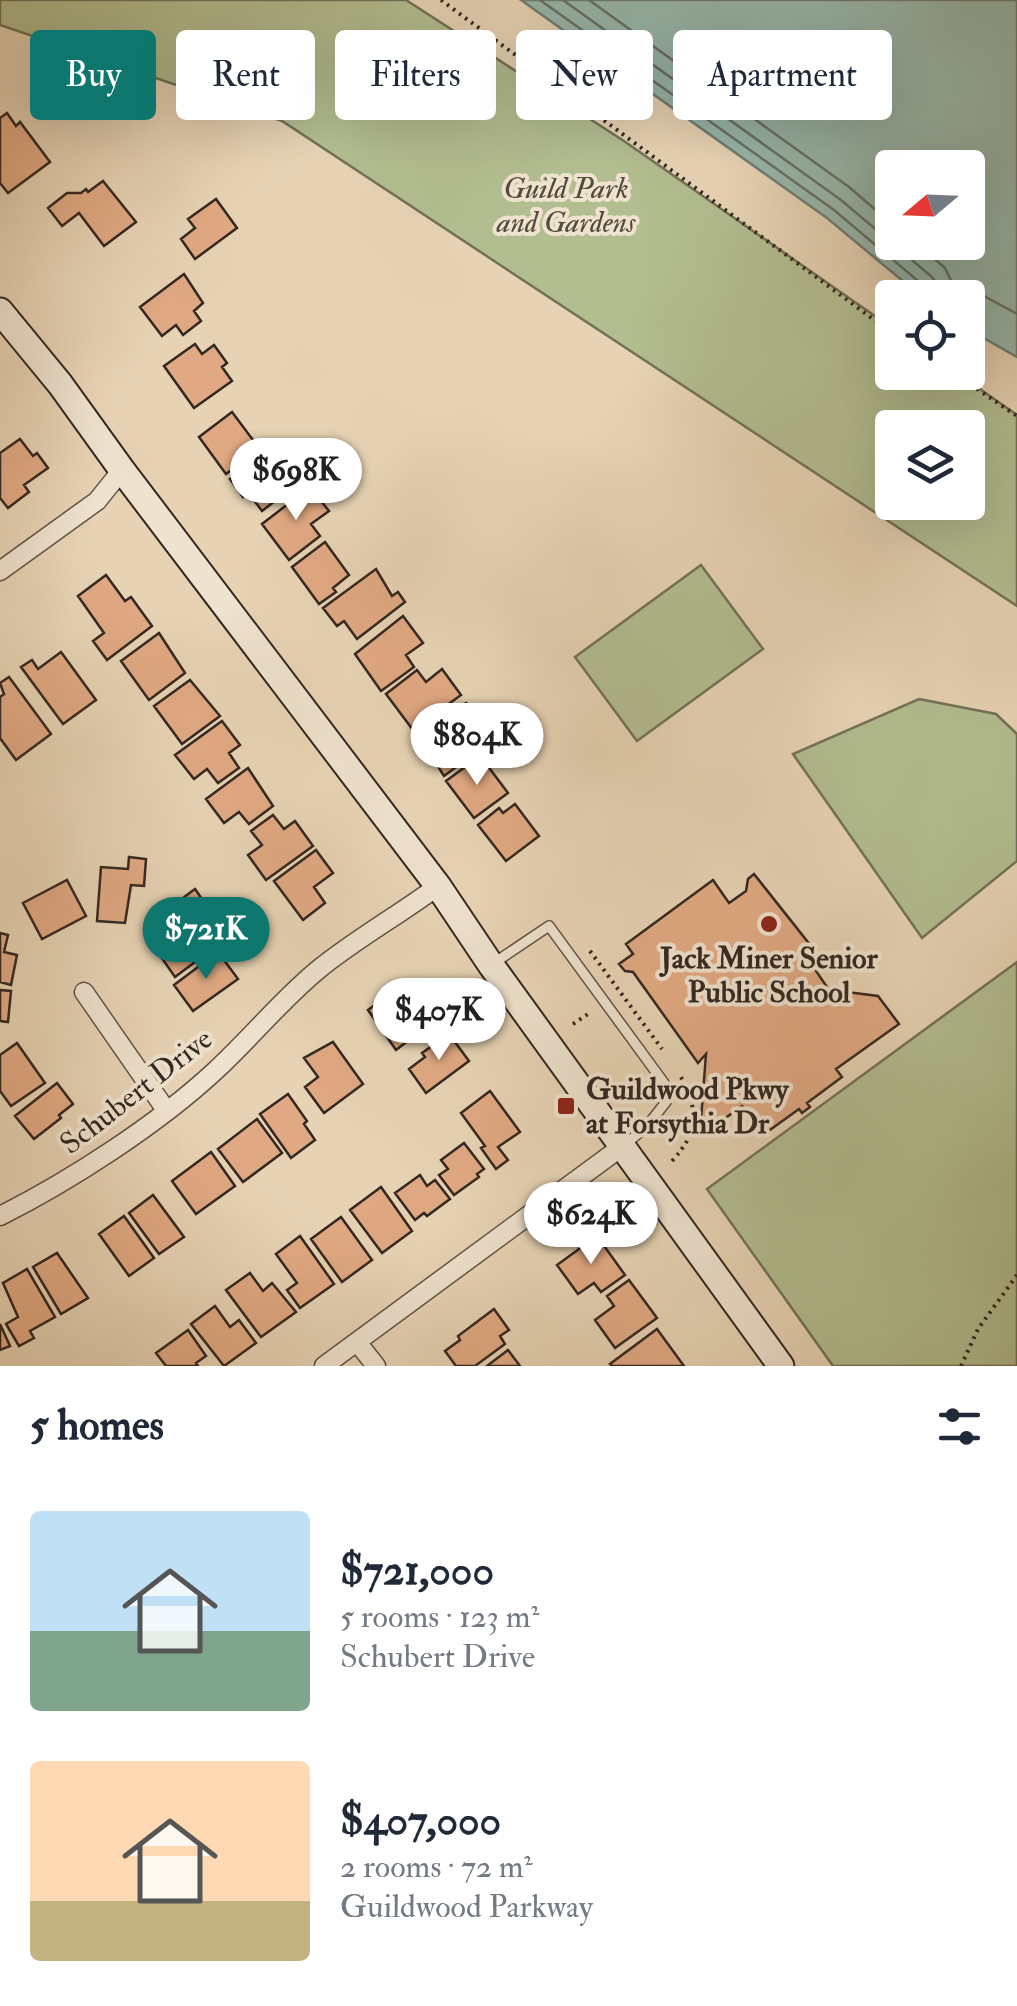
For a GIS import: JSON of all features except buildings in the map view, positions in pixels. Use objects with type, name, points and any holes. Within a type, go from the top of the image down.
[{"type":"street","points":[[0,311],[60,384],[438,886],[782,1366]]},
{"type":"street","points":[[0,571],[96,501],[122,470]]},
{"type":"street","name":"Schubert Drive","points":[[0,1216],[52,1190],[166,1110],[215,1071],[270,1013],[321,968],[438,886]]},
{"type":"street","points":[[84,992],[166,1110]]},
{"type":"street","points":[[324,1366],[624,1146]]},
{"type":"street","points":[[357,1342],[376,1366]]},
{"type":"lane","points":[[491,965],[549,926],[664,1083],[666,1102],[624,1146]]},
{"type":"path","points":[[441,0],[875,320]]},
{"type":"path","points":[[979,390],[1017,416]]},
{"type":"path","points":[[961,1366],[978,1329],[1017,1274]]},
{"type":"green space","name":"Guild Park and Gardens","points":[[0,0],[406,0],[452,30],[335,30],[335,120],[496,120],[496,58],[516,71],[516,120],[592,120],[875,316],[875,390],[981,390],[1017,415],[1017,606],[887,520],[985,520],[985,410],[875,410],[875,512],[279,120],[315,120],[315,30],[176,30],[176,85],[156,78],[156,30],[30,30],[30,35],[0,25]]},
{"type":"green space","points":[[701,565],[763,649],[637,741],[575,657]]},
{"type":"green space","points":[[919,699],[996,714],[1017,734],[1017,861],[922,938],[793,754]]},
{"type":"green space","points":[[1017,962],[1017,1366],[833,1366],[707,1189]]},
{"type":"water","points":[[521,0],[1017,0],[1017,357],[985,339],[985,280],[902,280],[878,260],[985,260],[985,150],[875,150],[875,258],[827,218],[689,120],[892,120],[892,30],[673,30],[673,108],[653,94],[653,30],[563,30]]},
{"type":"place","name":"Jack Miner Senior Public School","points":[[769,924]]},
{"type":"place","name":"Guildwood Pkwy at Forsythia Dr","points":[[566,1106]]}]
